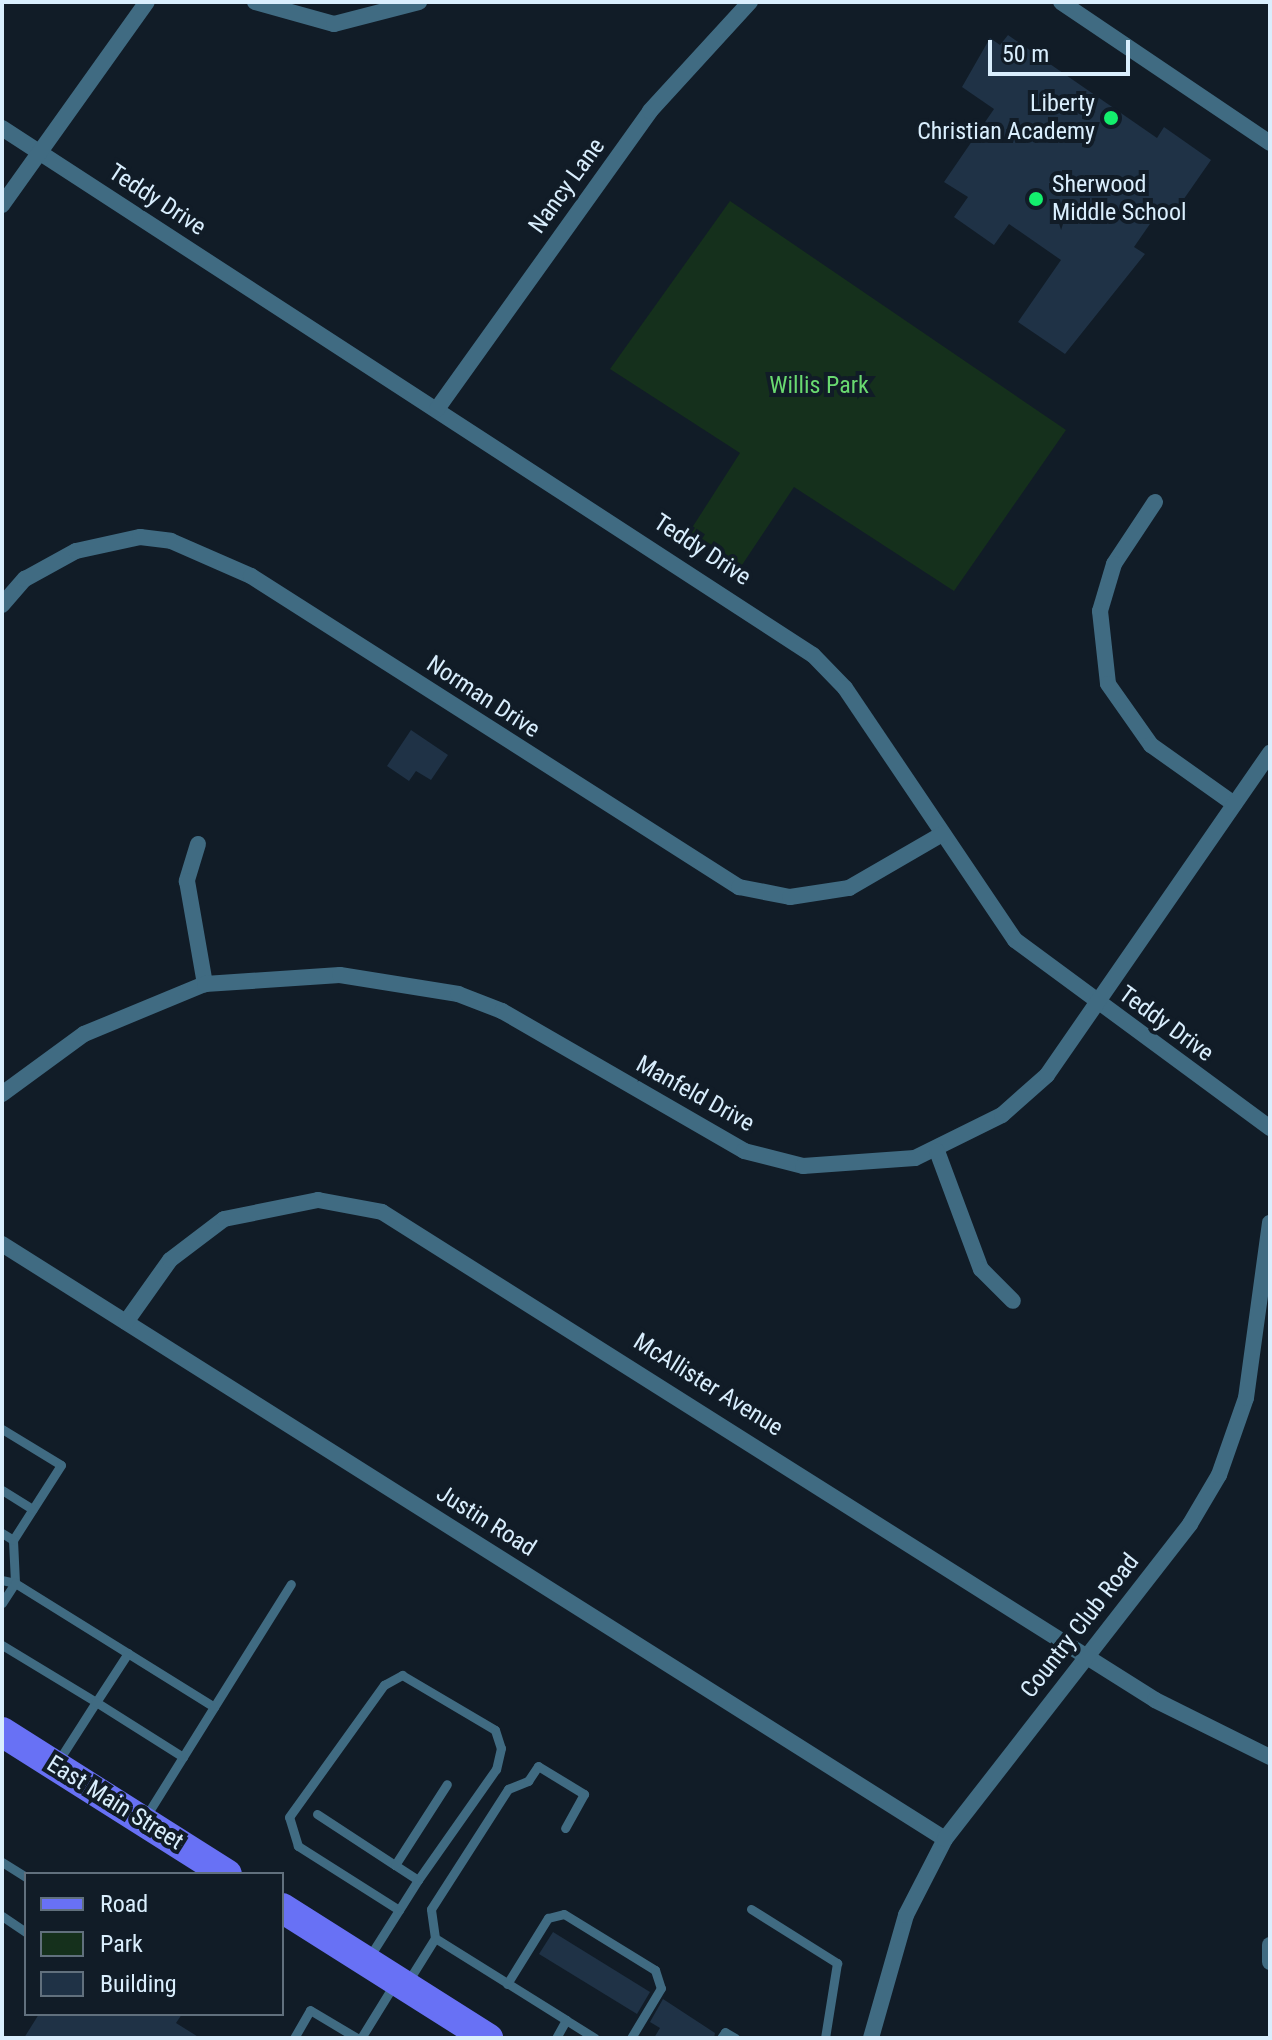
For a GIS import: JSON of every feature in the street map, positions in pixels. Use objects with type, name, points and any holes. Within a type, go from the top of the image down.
[{"type":"main road","name":"East Main Street","points":[[2,1732],[224,1872]]},
{"type":"main road","points":[[284,1909],[488,2038]]},
{"type":"street","points":[[2,205],[147,2]]},
{"type":"street","points":[[255,2],[334,24],[419,2]]},
{"type":"street","name":"Nancy Lane","points":[[437,409],[650,111],[750,2]]},
{"type":"street","points":[[1061,2],[1270,143]]},
{"type":"street","name":"Teddy Drive","points":[[2,128],[813,655],[845,688],[1015,940],[1098,1005],[1270,1128]]},
{"type":"street","points":[[1155,502],[1114,564],[1100,611],[1108,684],[1151,745],[1234,804]]},
{"type":"street","name":"Norman Drive","points":[[2,605],[25,579],[76,551],[140,537],[171,541],[251,576],[739,887],[790,897],[849,888],[942,834]]},
{"type":"street","name":"Manfeld Drive","points":[[2,1094],[84,1034],[205,984],[340,975],[458,994],[543,1029],[744,1151],[803,1166],[872,1164],[937,1151],[1027,1097],[1098,1005],[1270,753]]},
{"type":"street","points":[[198,844],[187,881],[205,984]]},
{"type":"street","points":[[937,1151],[981,1269],[1013,1301]]},
{"type":"street","name":"McAllister Avenue","points":[[126,1322],[170,1260],[224,1219],[295,1201],[382,1212],[1089,1652],[1155,1700],[1270,1757]]},
{"type":"street","name":"Country Club Road","points":[[871,2038],[906,1915],[945,1839],[1190,1524],[1230,1450],[1246,1398],[1270,1223]]},
{"type":"street","name":"Justin Road","points":[[2,1244],[945,1839]]},
{"type":"street","points":[[1270,1945],[1270,1962]]},
{"type":"lane","points":[[2,1429],[61,1465],[13,1540],[15,1583],[2,1603]]},
{"type":"lane","points":[[2,1490],[33,1509]]},
{"type":"lane","points":[[2,1533],[13,1540]]},
{"type":"lane","points":[[2,1580],[15,1583],[214,1707]]},
{"type":"lane","points":[[143,1821],[291,1584]]},
{"type":"lane","points":[[2,1645],[183,1757]]},
{"type":"lane","points":[[55,1766],[128,1653]]},
{"type":"lane","points":[[366,1961],[496,1769],[501,1748],[495,1730],[402,1675],[384,1685],[289,1817],[298,1846],[399,1910]]},
{"type":"lane","points":[[294,2038],[310,2010],[359,2038],[435,1938],[431,1909],[508,1789],[528,1781],[538,1766],[584,1794],[565,1828]]},
{"type":"lane","points":[[395,1865],[447,1784]]},
{"type":"lane","points":[[317,1814],[418,1880]]},
{"type":"lane","points":[[2,1862],[24,1876]]},
{"type":"lane","points":[[751,1909],[837,1963],[825,2038]]},
{"type":"lane","points":[[507,1984],[548,1918],[564,1914],[655,1970],[661,1988],[631,2038]]},
{"type":"lane","points":[[2,1916],[24,1931]]},
{"type":"lane","points":[[435,1938],[595,2038]]},
{"type":"lane","points":[[556,2038],[566,2020]]},
{"type":"lane","points":[[721,2038],[725,2032],[735,2038]]},
{"type":"green space","name":"Willis Park","points":[[730,201],[1066,430],[954,591],[794,487],[740,568],[688,534],[740,453],[610,369]]},
{"type":"building","points":[[1008,35],[1157,138],[1164,127],[1211,160],[1172,216],[1161,208],[1134,247],[1145,254],[1065,354],[1018,322],[1061,260],[1009,224],[994,245],[954,217],[968,197],[944,182],[994,109],[962,87],[990,38],[1000,45]]},
{"type":"building","points":[[411,730],[448,755],[431,780],[416,771],[409,781],[387,766]]},
{"type":"building","points":[[553,1932],[650,1992],[637,2014],[539,1954]]},
{"type":"building","points":[[663,1999],[715,2033],[714,2038],[654,2038],[660,2028],[650,2022]]},
{"type":"building","points":[[38,2016],[181,2016],[176,2023],[200,2038],[24,2038]]},
{"type":"place","name":"Liberty Christian Academy","points":[[1111,118]]},
{"type":"place","name":"Sherwood Middle School","points":[[1036,199]]}]
